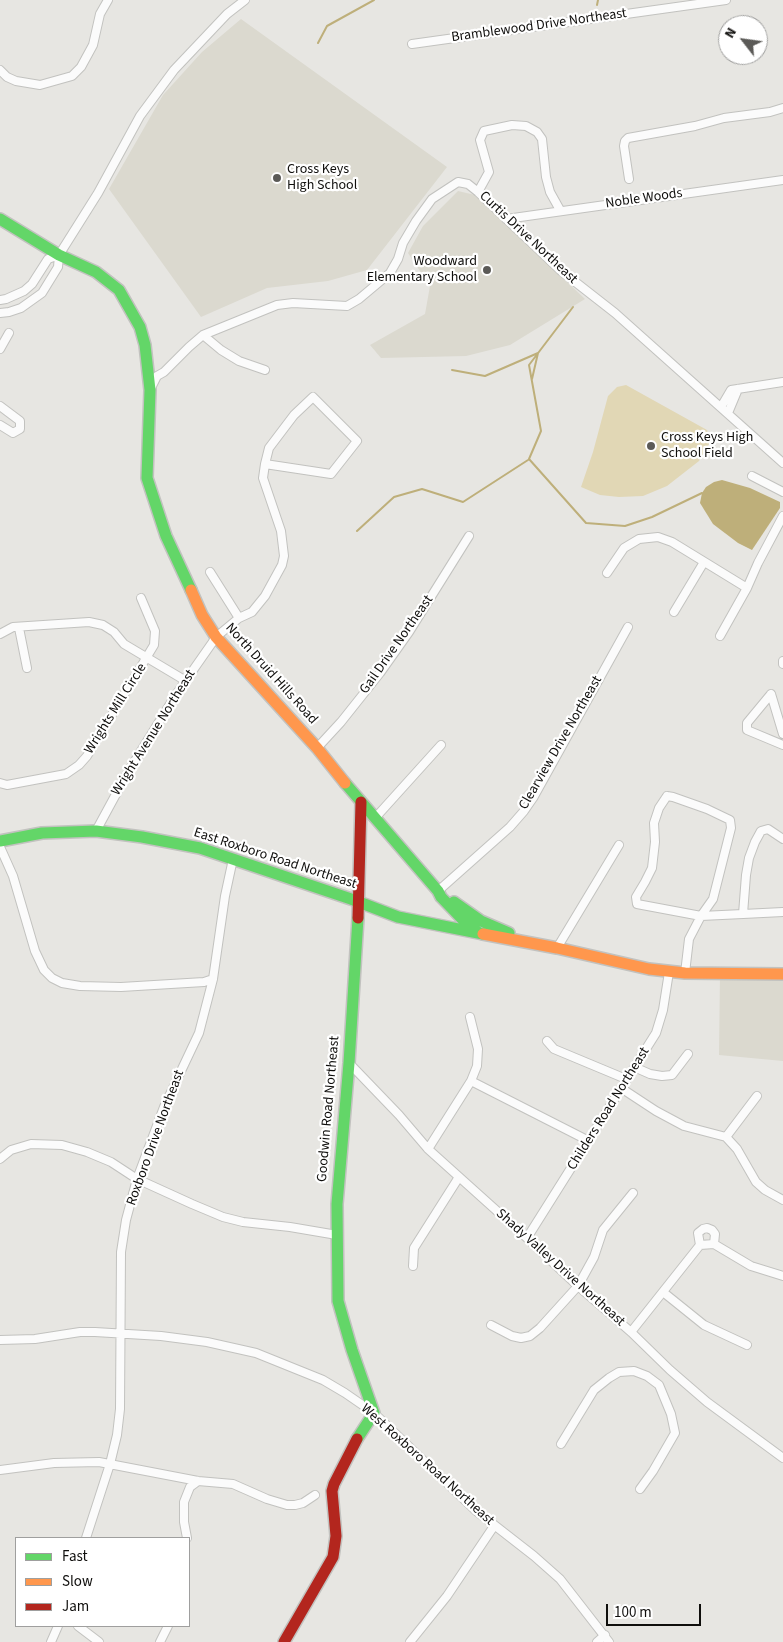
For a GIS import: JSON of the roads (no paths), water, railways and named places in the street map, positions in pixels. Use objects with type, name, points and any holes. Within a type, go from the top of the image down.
[{"type":"main road","name":"North Druid Hills Road","points":[[0,219],[59,255],[96,272],[118,290],[140,327],[146,346],[150,390],[147,478],[166,536],[202,615],[216,637],[317,748],[441,896],[478,933]]},
{"type":"main road","name":"Goodwin Road Northeast","points":[[361,802],[359,902],[349,1063],[337,1204],[338,1301],[352,1350],[374,1413]]},
{"type":"main road","name":"East Roxboro Road Northeast","points":[[0,841],[42,833],[96,831],[200,848],[398,916],[534,944]]},
{"type":"main road","points":[[438,891],[445,893],[481,921],[534,944],[669,972],[783,974]]},
{"type":"main road","points":[[284,1642],[330,1566],[336,1536],[334,1509],[331,1499],[334,1484],[353,1446],[374,1413]]},
{"type":"street","points":[[0,70],[16,81],[40,85],[72,76],[81,67],[93,45],[100,14],[108,0]]},
{"type":"street","points":[[0,313],[21,308],[42,293],[58,267],[59,255],[98,193],[140,116],[178,65],[227,14],[245,0]]},
{"type":"street","name":"Bramblewood Drive Northeast","points":[[412,44],[726,0]]},
{"type":"street","points":[[629,179],[624,146],[628,138],[783,108]]},
{"type":"street","points":[[478,192],[489,172],[480,140],[484,131],[512,125],[526,126],[536,132],[542,139],[546,176],[550,192],[560,210]]},
{"type":"street","name":"Noble Woods","points":[[506,219],[783,180]]},
{"type":"street","name":"Curtis Drive Northeast","points":[[150,390],[157,376],[164,372],[203,335],[277,306],[293,303],[347,306],[359,299],[390,273],[398,259],[403,242],[432,199],[458,182],[468,184],[478,192],[560,270],[616,313],[639,336],[783,463]]},
{"type":"street","points":[[0,300],[24,291],[32,284],[48,259],[59,255]]},
{"type":"street","points":[[0,349],[9,333]]},
{"type":"street","points":[[203,335],[239,362],[265,370]]},
{"type":"street","points":[[721,407],[734,390],[783,382]]},
{"type":"street","points":[[728,413],[734,390]]},
{"type":"street","points":[[313,397],[357,441],[332,474],[265,464],[269,448],[294,415],[313,397]]},
{"type":"street","points":[[0,406],[20,421],[20,429],[14,433],[2,430]]},
{"type":"street","name":"Wright Avenue Northeast","points":[[96,831],[128,772],[216,637],[239,618],[252,612],[265,596],[282,565],[284,556],[281,532],[263,478],[265,464]]},
{"type":"street","points":[[752,476],[783,492]]},
{"type":"street","points":[[720,636],[748,588],[758,563],[783,516]]},
{"type":"street","name":"Gail Drive Northeast","points":[[317,748],[341,722],[380,673],[409,632],[469,536]]},
{"type":"street","points":[[607,573],[624,548],[639,539],[658,537],[672,542],[748,588]]},
{"type":"street","points":[[674,612],[704,562]]},
{"type":"street","points":[[210,572],[239,618]]},
{"type":"street","points":[[140,598],[155,631],[154,645],[147,658]]},
{"type":"street","name":"Wrights Mill Circle","points":[[0,634],[14,625],[89,622],[103,625],[114,632],[124,644],[186,681]]},
{"type":"street","points":[[14,625],[27,668]]},
{"type":"street","name":"Clearview Drive Northeast","points":[[438,891],[510,827],[524,811],[628,627]]},
{"type":"street","name":"Wrights Mill Circle","points":[[0,783],[7,785],[66,774],[79,765],[87,756],[147,658]]},
{"type":"street","points":[[783,734],[771,694],[747,723],[747,730],[783,744]]},
{"type":"street","points":[[376,817],[441,744]]},
{"type":"street","points":[[685,973],[689,939],[701,916],[713,898],[731,828],[730,820],[708,809],[667,796],[659,808],[654,823],[655,842],[652,868],[646,882],[636,897],[637,904],[701,916],[783,912]]},
{"type":"street","points":[[743,914],[746,875],[749,858],[755,842],[761,831],[768,829],[783,838]]},
{"type":"street","points":[[557,948],[619,845]]},
{"type":"street","points":[[0,847],[13,876],[35,951],[44,970],[52,978],[62,983],[80,986],[120,987],[204,982],[213,979]]},
{"type":"street","name":"Roxboro Drive Northeast","points":[[86,1537],[110,1464],[117,1435],[120,1409],[121,1252],[126,1220],[137,1179],[164,1107],[199,1033],[213,979],[225,896],[233,859]]},
{"type":"street","name":"Childers Road Northeast","points":[[527,1238],[656,1033],[663,1010],[669,972]]},
{"type":"street","points":[[428,1149],[470,1081],[477,1066],[478,1049],[470,1017]]},
{"type":"street","points":[[547,1041],[554,1049],[626,1079]]},
{"type":"street","points":[[634,1067],[662,1076],[672,1075],[688,1054]]},
{"type":"street","name":"Shady Valley Drive Northeast","points":[[349,1063],[399,1115],[428,1149],[631,1332],[665,1377],[707,1402],[783,1458]]},
{"type":"street","points":[[470,1081],[589,1141]]},
{"type":"street","points":[[621,1088],[656,1111],[684,1126],[726,1137],[737,1149],[756,1182],[765,1190],[783,1200]]},
{"type":"street","points":[[726,1137],[757,1096]]},
{"type":"street","points":[[0,1159],[11,1150],[31,1144],[62,1145],[87,1152],[111,1162],[137,1179],[223,1217],[243,1222],[337,1235]]},
{"type":"street","points":[[413,1266],[414,1248],[459,1177]]},
{"type":"street","points":[[491,1325],[512,1336],[521,1338],[530,1336],[540,1328],[578,1286],[592,1261],[603,1230],[633,1193]]},
{"type":"street","points":[[631,1332],[700,1245],[698,1233],[707,1228],[712,1230],[715,1234],[714,1244]]},
{"type":"street","points":[[700,1245],[714,1244],[751,1266],[783,1276]]},
{"type":"street","points":[[663,1292],[704,1325],[747,1345]]},
{"type":"street","name":"West Roxboro Road Northeast","points":[[0,1340],[80,1332],[161,1336],[207,1342],[256,1353],[323,1380],[374,1413],[452,1489],[494,1526],[534,1556],[560,1579],[607,1639]]},
{"type":"street","points":[[561,1444],[594,1390],[609,1378],[619,1372],[634,1371],[647,1376],[665,1377],[675,1433],[640,1488]]},
{"type":"street","points":[[0,1470],[54,1463],[99,1462],[198,1481],[233,1484],[267,1499],[287,1504],[303,1503],[315,1495]]},
{"type":"street","points":[[187,1537],[184,1522],[184,1502],[190,1487],[198,1481]]},
{"type":"street","points":[[410,1642],[447,1596],[494,1526]]},
{"type":"street","points":[[50,1642],[58,1627]]},
{"type":"street","points":[[79,1627],[99,1642]]},
{"type":"street","points":[[160,1642],[168,1627]]},
{"type":"street","points":[[597,1642],[607,1639]]},
{"type":"waterway","points":[[318,43],[327,26],[374,0]]},
{"type":"waterway","points":[[597,5],[598,0]]},
{"type":"waterway","points":[[573,307],[529,365],[541,431],[529,459],[586,523],[625,526],[652,517],[702,493]]},
{"type":"waterway","points":[[452,370],[485,376],[538,353],[532,379]]},
{"type":"waterway","points":[[357,531],[394,497],[422,489],[463,502],[528,460]]},
{"type":"place","name":"Cross Keys High School","points":[[277,178]]},
{"type":"place","name":"Woodward Elementary School","points":[[487,270]]},
{"type":"place","name":"Cross Keys High School Field","points":[[651,446]]}]
